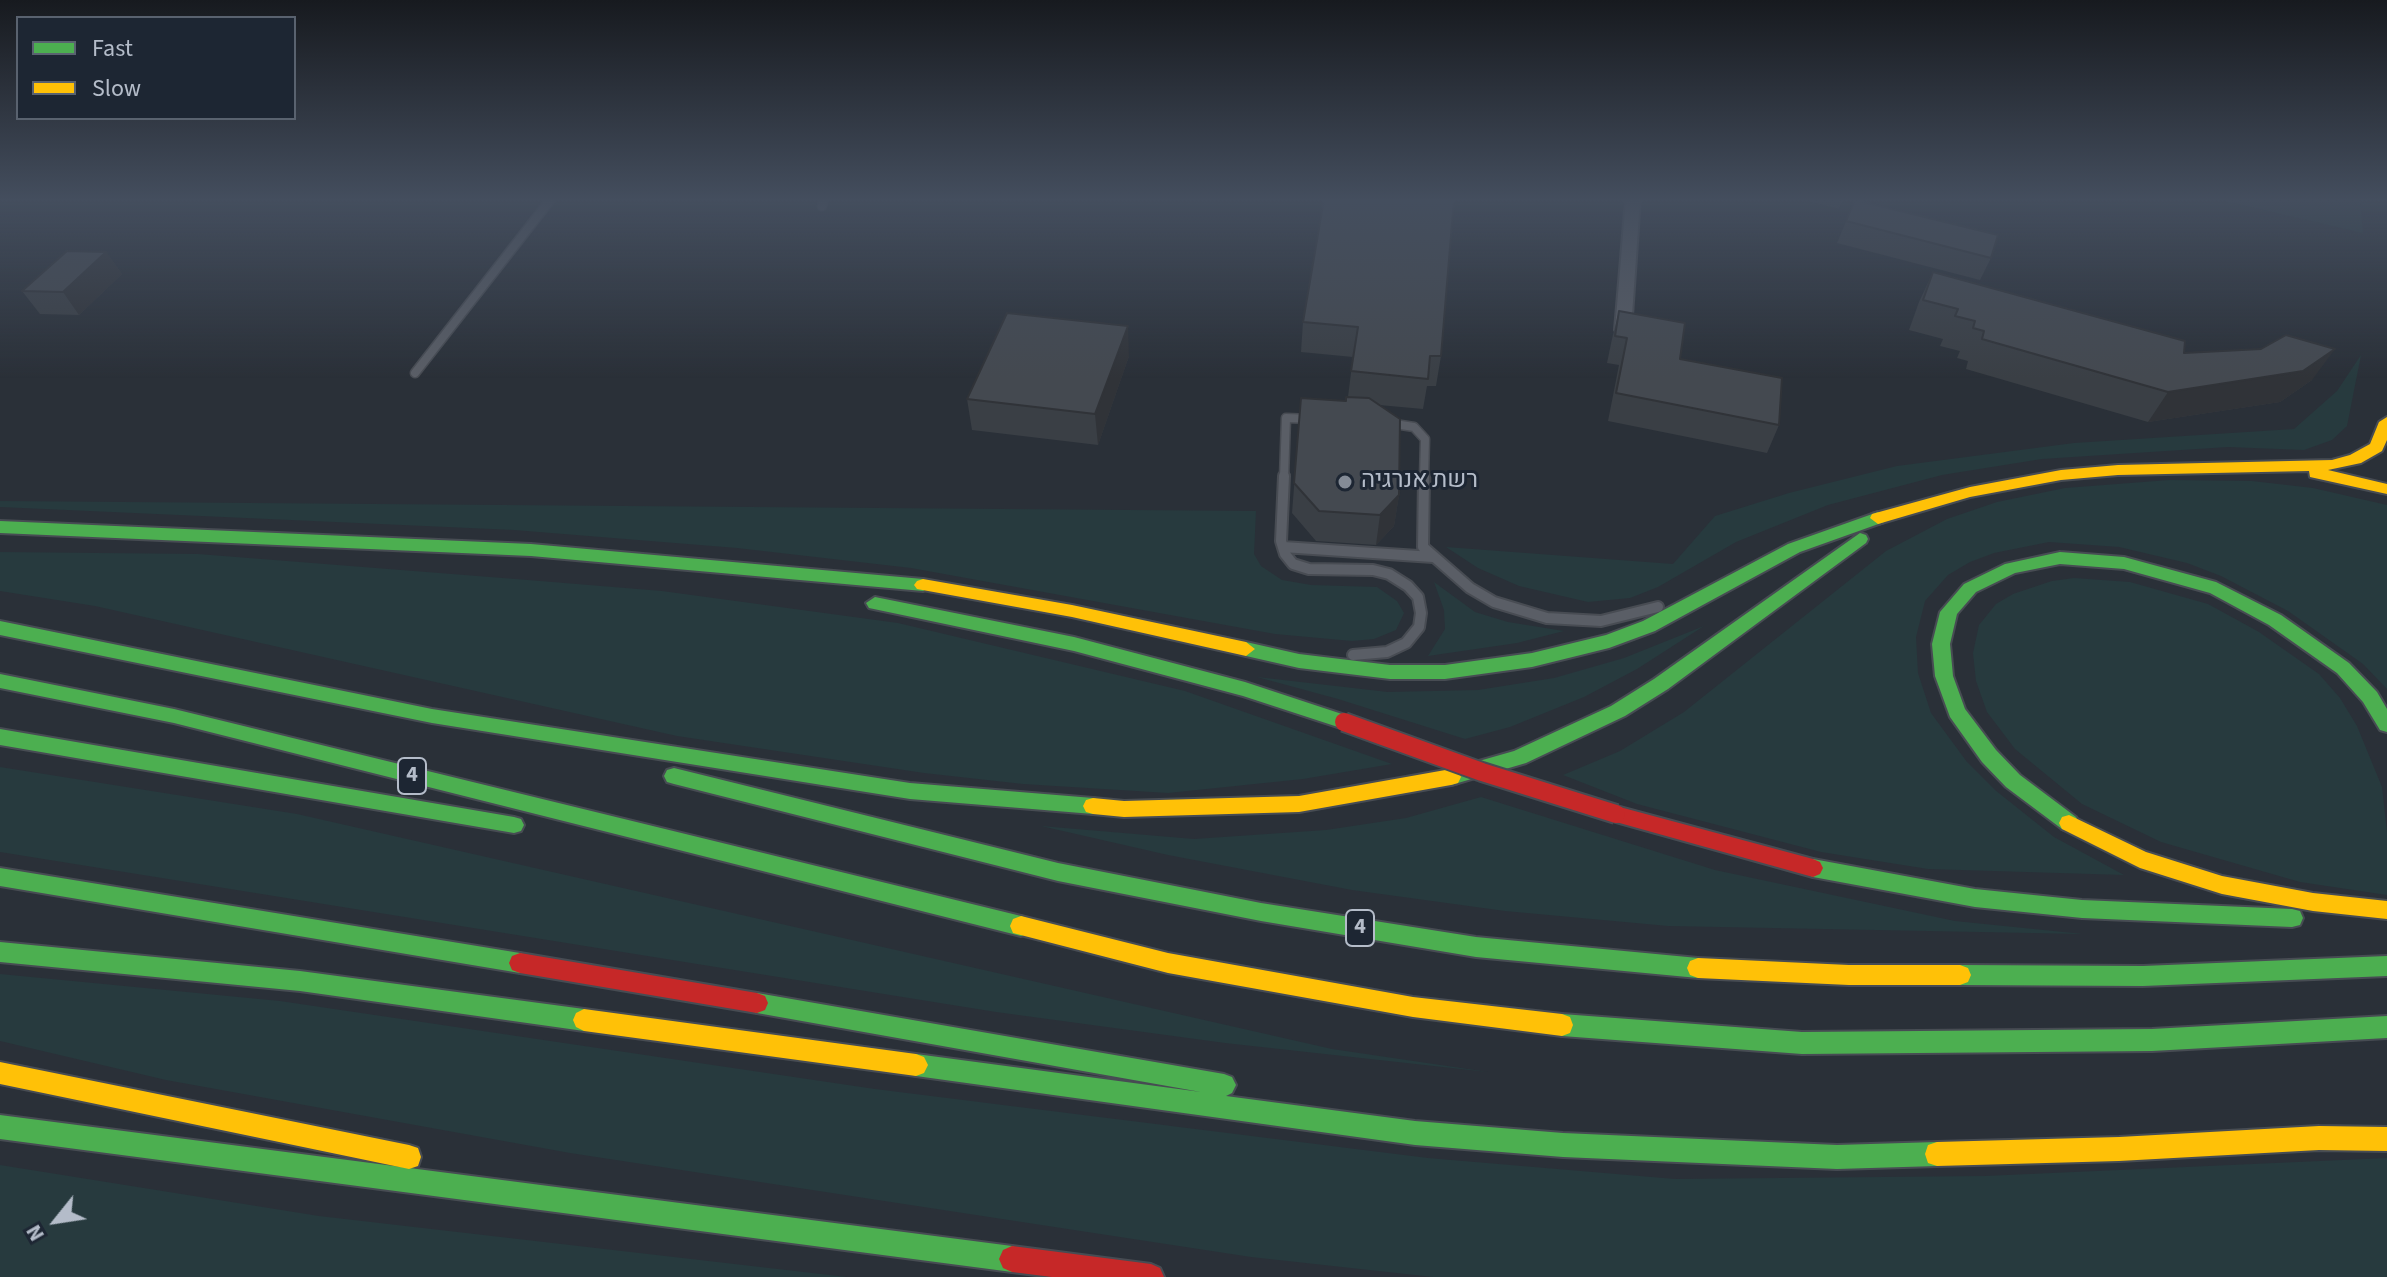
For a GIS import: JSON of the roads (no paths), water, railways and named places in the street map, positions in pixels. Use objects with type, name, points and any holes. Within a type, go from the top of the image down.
[{"type":"highway","points":[[0,527],[531,550],[915,584],[1199,637],[1299,661],[1390,672],[1445,672],[1532,660],[1609,641],[1649,626],[1794,548],[1970,492],[2061,475],[2167,467],[2332,465],[2355,459],[2376,447],[2387,422]]},
{"type":"highway","points":[[2270,467],[2318,473],[2387,489]]},
{"type":"highway","points":[[432,716],[965,797],[1124,809],[1299,804],[1435,781],[1519,757],[1567,737],[1618,711],[1661,684],[1843,550],[1915,508]]},
{"type":"highway","points":[[0,534],[217,537]]},
{"type":"highway","points":[[616,557],[851,598],[1088,647],[1245,689],[1482,772],[1616,814],[1805,867],[1975,898],[2082,909],[2295,918],[2387,912]]},
{"type":"highway","points":[[2387,725],[2370,697],[2343,668],[2246,603],[2216,588],[2124,563],[2089,559],[2033,562],[1989,576],[1970,588],[1949,612],[1941,644],[1944,676],[1957,712],[1989,756],[2066,822],[2140,859],[2222,885],[2387,912]]},
{"type":"highway","points":[[0,628],[432,716],[632,766]]},
{"type":"highway","name":"4","points":[[0,681],[174,716],[1184,966],[1413,1007],[1554,1024],[1802,1043],[2152,1040],[2387,1027]]},
{"type":"highway","points":[[0,737],[540,830]]},
{"type":"highway","name":"4","points":[[663,774],[1058,872],[1261,912],[1476,947],[1719,970],[1849,975],[2143,976],[2387,966]]},
{"type":"highway","points":[[588,838],[823,879]]},
{"type":"highway","points":[[0,877],[989,1041],[1240,1088]]},
{"type":"highway","points":[[0,952],[300,981],[1415,1133],[1563,1145],[1837,1157],[2119,1149],[2319,1138],[2387,1139]]},
{"type":"highway","points":[[0,1073],[428,1160]]},
{"type":"highway","points":[[1266,1094],[1415,1133]]},
{"type":"highway","points":[[0,1127],[1151,1277]]},
{"type":"highway","points":[[2319,1138],[2387,1129]]},
{"type":"highway","points":[[472,1169],[761,1225]]},
{"type":"street","points":[[1623,330],[1628,259]]},
{"type":"lane","points":[[415,373],[504,259]]},
{"type":"lane","points":[[1199,637],[1351,655],[1387,652],[1406,643],[1419,627],[1418,597],[1408,586],[1389,574],[1373,570],[1309,569],[1293,564],[1283,547],[1286,418],[1328,420]]},
{"type":"lane","points":[[1371,422],[1414,427],[1425,439],[1423,547],[1470,588],[1494,602],[1523,612],[1561,619],[1601,621],[1675,603],[1738,578]]},
{"type":"lane","points":[[1283,547],[1433,557]]},
{"type":"place","name":"רשת אנרגיה","points":[[1345,482]]}]
